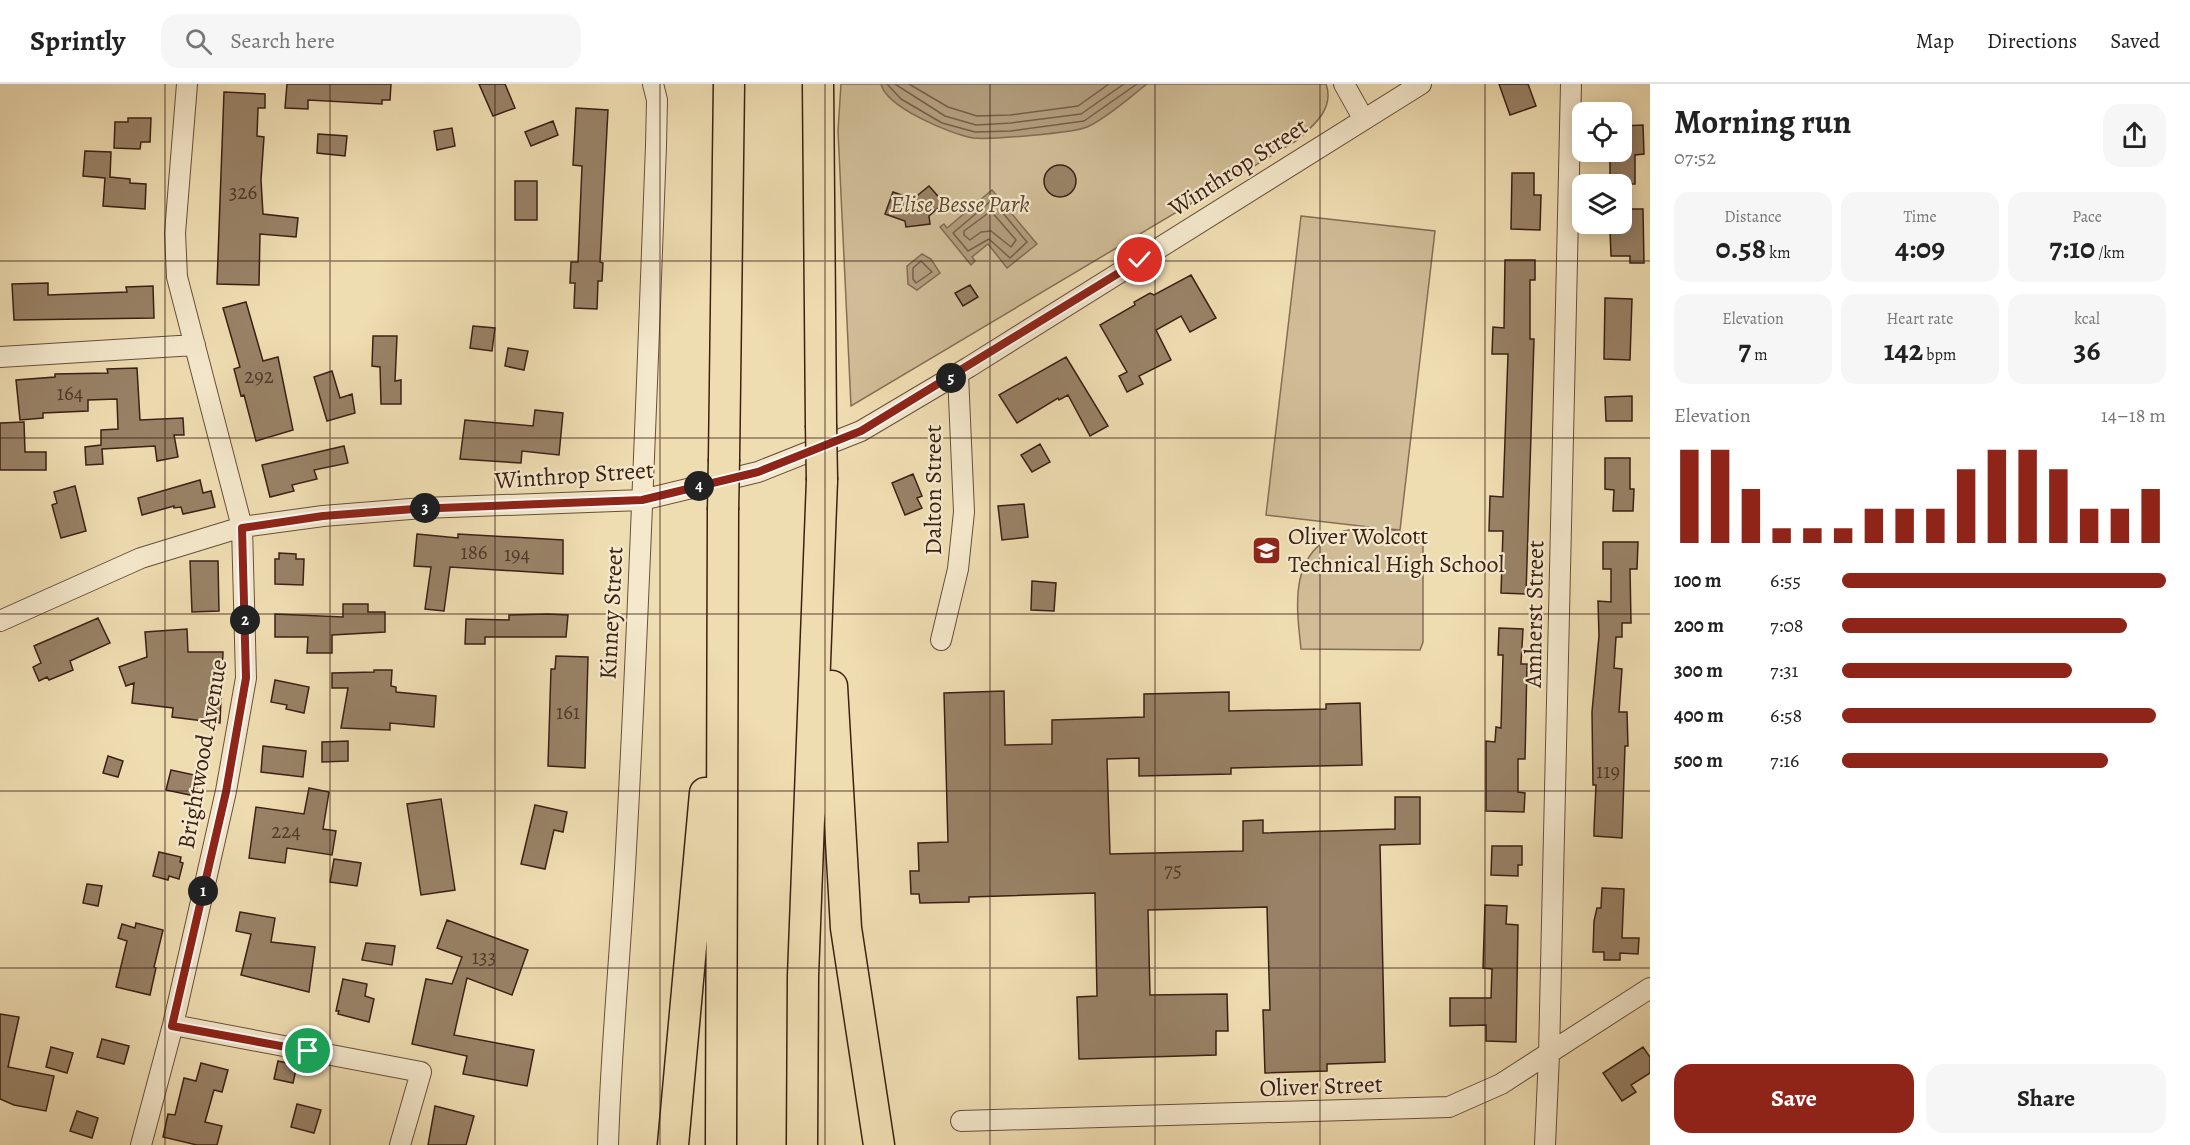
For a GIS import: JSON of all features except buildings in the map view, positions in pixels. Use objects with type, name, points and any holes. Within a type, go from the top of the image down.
[{"type":"highway","points":[[721,1145],[721,635],[729,84]]},
{"type":"highway","points":[[818,84],[823,519],[846,928],[879,1145]]},
{"type":"highway","points":[[802,1145],[803,976],[823,519]]},
{"type":"highway","points":[[673,1145],[681,1030],[721,635]]},
{"type":"street","name":"Brightwood Avenue","points":[[141,1145],[172,1026],[226,792],[246,678],[242,528],[177,277],[176,244],[187,84]]},
{"type":"street","name":"Kinney Street","points":[[608,1145],[611,1043],[626,852],[642,500],[656,146],[657,100],[652,84]]},
{"type":"street","points":[[1344,84],[1363,118]]},
{"type":"street","name":"Winthrop Street","points":[[0,621],[141,558],[242,528],[323,516],[414,509],[642,500],[758,472],[851,435],[958,374],[1363,118],[1421,84]]},
{"type":"street","name":"Amherst Street","points":[[1545,1145],[1571,84]]},
{"type":"street","points":[[0,357],[195,345]]},
{"type":"street","name":"Dalton Street","points":[[941,640],[958,569],[964,512],[958,374]]},
{"type":"street","name":"Oliver Street","points":[[961,1121],[1449,1107],[1479,1096],[1549,1054],[1650,988]]},
{"type":"street","points":[[172,1026],[421,1072],[400,1145]]},
{"type":"green space","name":"Elise Besse Park","points":[[841,84],[1326,84],[1328,101],[1321,116],[1296,141],[851,406],[838,131]]},
{"type":"green space","points":[[1301,216],[1435,231],[1400,530],[1390,529],[1423,539],[1423,642],[1420,650],[1301,649],[1298,597],[1304,566],[1312,552],[1324,541],[1341,532],[1369,527],[1266,515]]},
{"type":"water","points":[[881,84],[1147,84],[1110,113],[1087,127],[1049,134],[973,138],[935,125],[906,110],[885,93]]},
{"type":"water","points":[[992,190],[1037,244],[1007,268],[988,244],[972,257],[975,261],[971,265],[940,227],[944,224],[947,228]]},
{"type":"water","points":[[922,254],[931,259],[940,273],[917,290],[908,284],[907,266]]},
{"type":"place","name":"Oliver Wolcott Technical High School","points":[[1267,550]]},
{"type":"route","points":[[308,1051],[172,1026],[226,792],[246,678],[242,528],[323,516],[414,509],[642,500],[758,472],[861,431],[958,374],[1140,260]]}]
